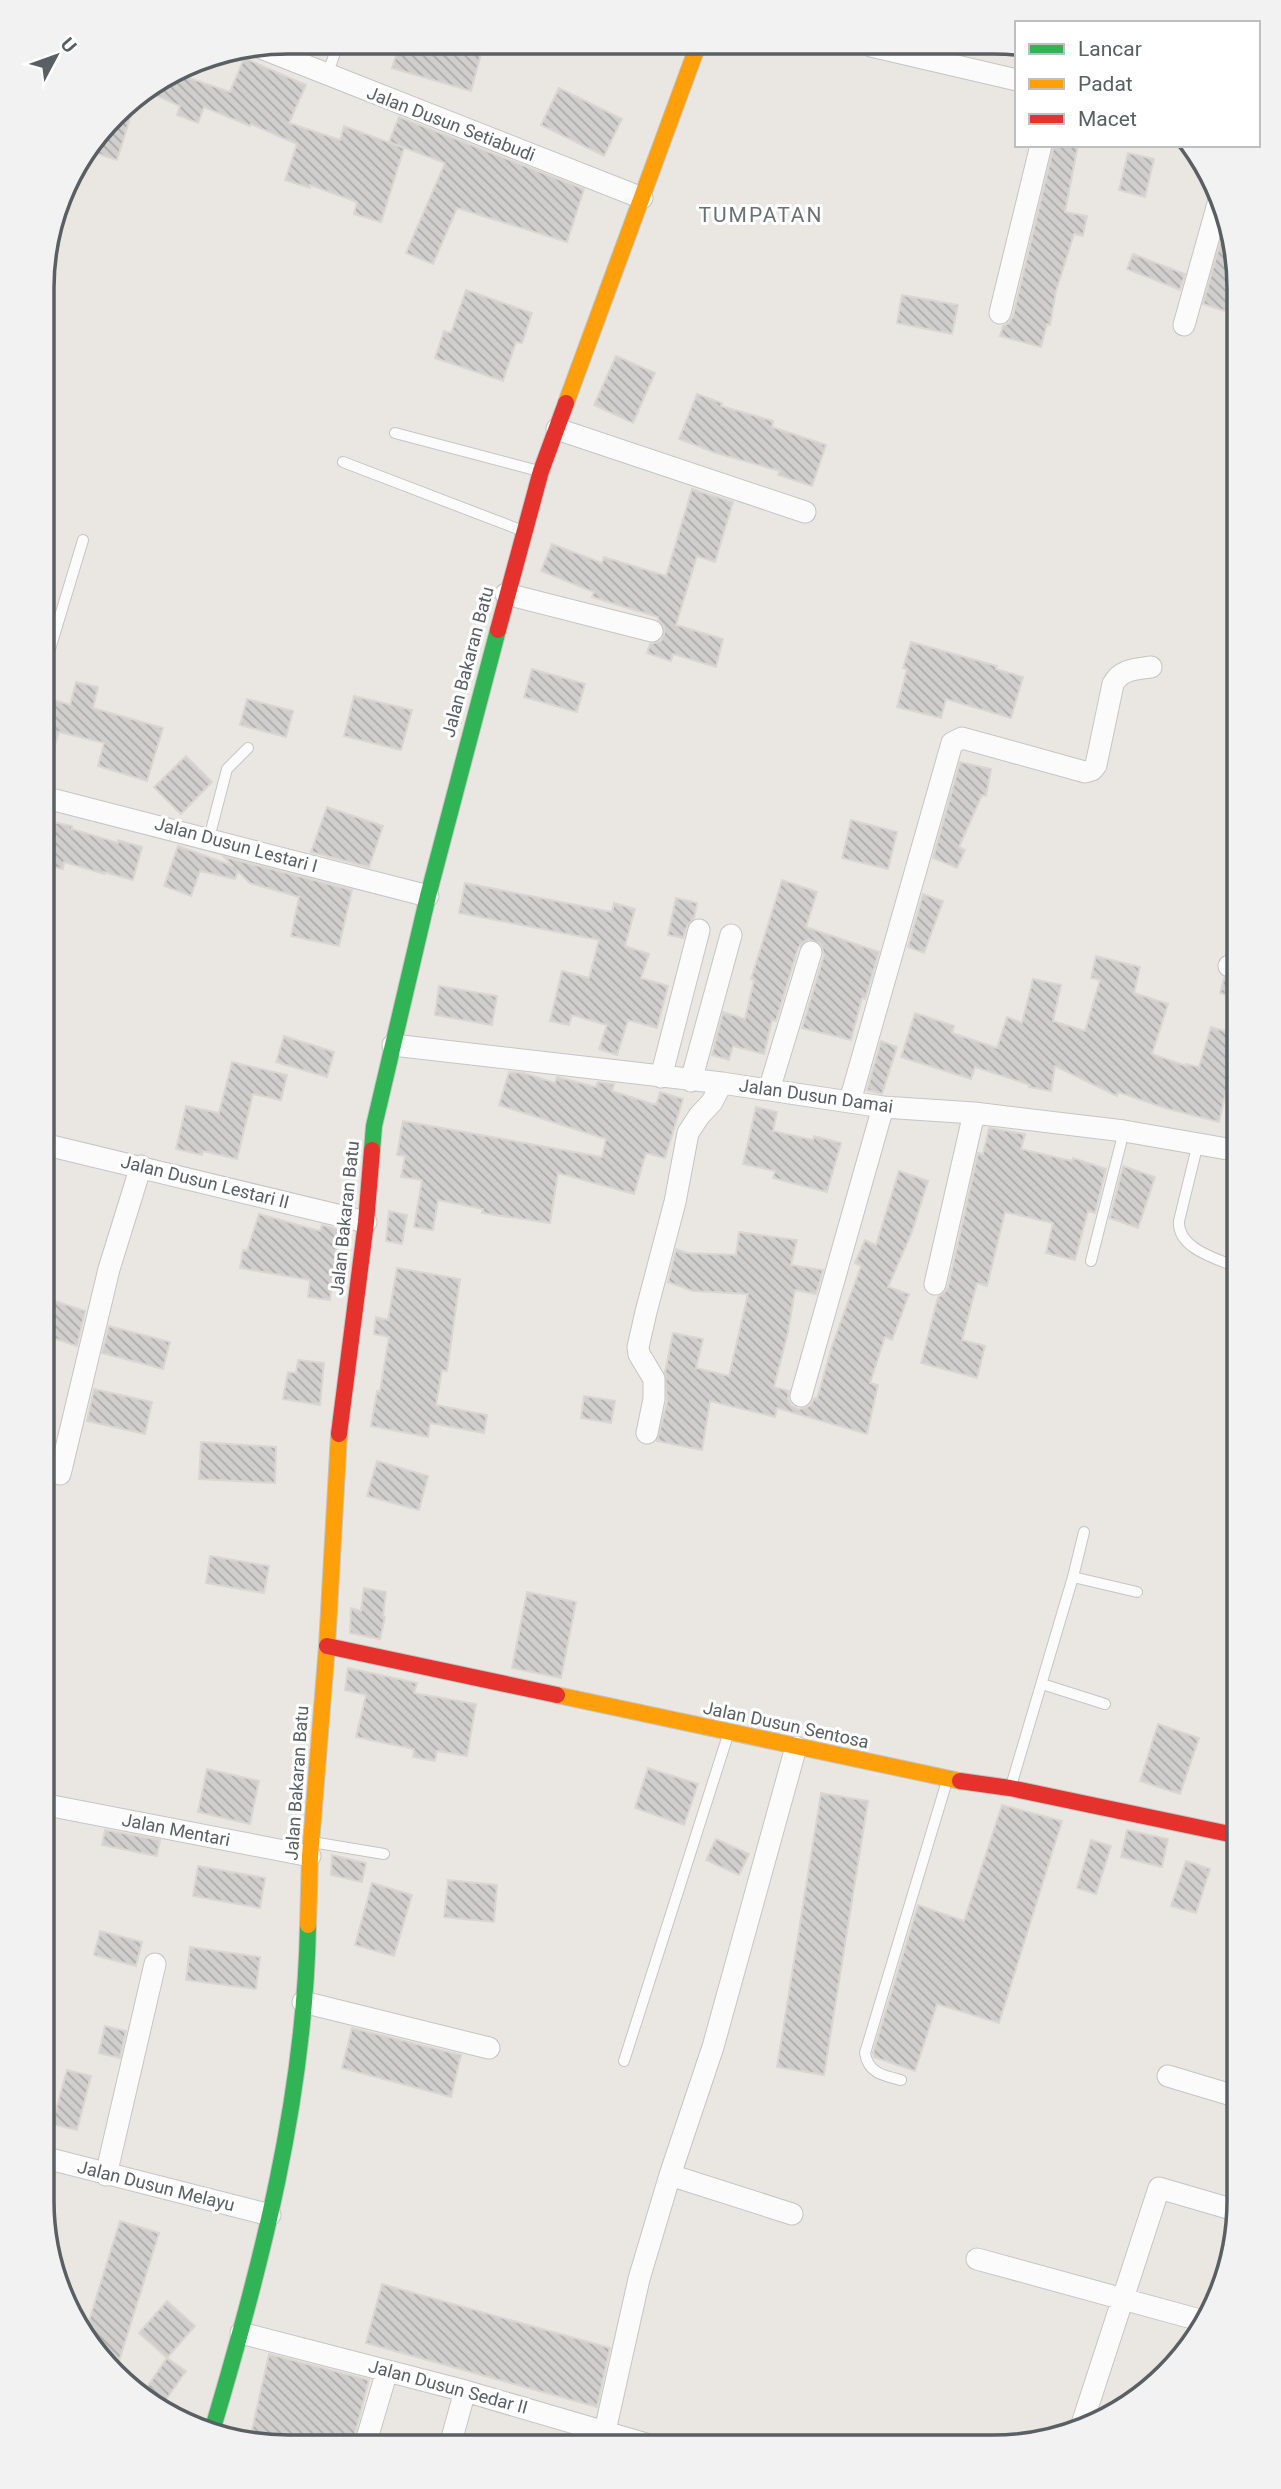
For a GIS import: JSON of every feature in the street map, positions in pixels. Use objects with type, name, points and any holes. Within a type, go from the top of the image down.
[{"type":"main road","name":"Jalan Bakaran Batu","points":[[215,2422],[242,2333],[289,2117],[308,1945],[311,1849],[327,1646],[338,1442],[366,1222],[374,1126],[428,896],[506,594],[541,471],[695,54]]},
{"type":"main road","name":"Jalan Dusun Sentosa","points":[[327,1646],[948,1779],[1010,1788],[1226,1832]]},
{"type":"street","points":[[930,54],[1015,79]]},
{"type":"street","name":"Jalan Dusun Setiabudi","points":[[278,55],[642,198]]},
{"type":"street","points":[[1000,313],[1041,147]]},
{"type":"street","points":[[1184,325],[1215,215]]},
{"type":"street","points":[[557,429],[805,512]]},
{"type":"street","points":[[506,594],[652,631]]},
{"type":"street","points":[[850,1101],[952,743],[962,738],[1085,772],[1092,770],[1096,765],[1113,684],[1117,677],[1129,670],[1151,667]]},
{"type":"street","name":"Jalan Dusun Lestari I","points":[[54,799],[428,896]]},
{"type":"street","points":[[661,1077],[699,930]]},
{"type":"street","points":[[691,1081],[732,935]]},
{"type":"street","points":[[769,1090],[811,953]]},
{"type":"street","name":"Jalan Dusun Damai","points":[[393,1045],[722,1083],[883,1107],[974,1113],[1124,1131],[1227,1149]]},
{"type":"street","points":[[647,1433],[654,1399],[654,1379],[639,1354],[638,1347],[653,1278],[675,1202],[688,1133],[712,1102],[722,1083]]},
{"type":"street","points":[[801,1396],[883,1107]]},
{"type":"street","points":[[935,1284],[974,1113]]},
{"type":"street","name":"Jalan Dusun Lestari II","points":[[54,1146],[366,1222]]},
{"type":"street","points":[[60,1474],[109,1269],[141,1166]]},
{"type":"street","points":[[594,2434],[670,2175],[713,2047],[796,1747]]},
{"type":"street","name":"Jalan Mentari","points":[[54,1806],[311,1849]]},
{"type":"street","points":[[106,2175],[155,1964]]},
{"type":"street","points":[[303,2002],[489,2048]]},
{"type":"street","points":[[1168,2077],[1226,2094]]},
{"type":"street","name":"Jalan Dusun Melayu","points":[[54,2160],[270,2214]]},
{"type":"street","points":[[670,2175],[792,2214]]},
{"type":"street","points":[[1085,2415],[1158,2188],[1226,2208]]},
{"type":"street","points":[[977,2259],[1195,2319]]},
{"type":"street","name":"Jalan Dusun Sedar II","points":[[242,2333],[465,2391],[594,2434]]},
{"type":"street","points":[[368,2435],[387,2371]]},
{"type":"street","points":[[453,2435],[465,2391]]},
{"type":"lane","points":[[327,75],[334,55]]},
{"type":"lane","points":[[395,433],[541,471]]},
{"type":"lane","points":[[343,462],[524,531]]},
{"type":"lane","points":[[54,636],[83,540]]},
{"type":"lane","points":[[209,838],[227,769],[248,748]]},
{"type":"lane","points":[[1091,1261],[1124,1131]]},
{"type":"lane","points":[[1198,1143],[1179,1221],[1180,1233],[1194,1248],[1226,1262]]},
{"type":"lane","points":[[1010,1788],[1084,1532]]},
{"type":"lane","points":[[1073,1577],[1137,1592]]},
{"type":"lane","points":[[1042,1684],[1105,1704]]},
{"type":"lane","points":[[624,2061],[729,1732]]},
{"type":"lane","points":[[901,2080],[881,2075],[869,2067],[865,2053],[948,1779]]},
{"type":"lane","points":[[311,1849],[384,1854]]},
{"type":"building","points":[[396,55],[481,55],[471,91],[392,68]]},
{"type":"building","points":[[246,59],[306,85],[289,123],[340,140],[344,126],[404,148],[381,222],[354,214],[357,202],[310,185],[310,188],[285,180],[297,144],[204,107],[198,123],[177,115],[180,106],[156,95],[188,77],[230,92]]},
{"type":"building","points":[[559,88],[622,119],[604,156],[541,125]]},
{"type":"building","points":[[131,115],[117,160],[97,154]]},
{"type":"building","points":[[399,117],[584,189],[567,242],[457,208],[433,264],[406,253],[445,163],[389,142]]},
{"type":"building","points":[[1054,147],[1078,147],[1065,212],[1087,216],[1083,236],[1074,234],[1056,291],[1050,325],[1047,324],[1041,347],[1000,336],[1003,326],[1009,323],[1013,316]]},
{"type":"building","points":[[1128,153],[1154,159],[1145,197],[1119,190]]},
{"type":"building","points":[[1221,239],[1226,273],[1227,312],[1203,304]]},
{"type":"building","points":[[1133,254],[1185,274],[1180,290],[1127,269]]},
{"type":"building","points":[[466,290],[532,313],[522,343],[516,342],[503,381],[435,358],[444,331],[451,333]]},
{"type":"building","points":[[902,295],[958,305],[952,334],[897,323]]},
{"type":"building","points":[[616,356],[655,373],[633,423],[594,405]]},
{"type":"building","points":[[697,394],[722,403],[721,406],[773,421],[772,427],[826,445],[812,486],[778,475],[780,471],[716,453],[679,439]]},
{"type":"building","points":[[692,489],[733,502],[715,562],[697,556],[676,625],[723,639],[716,667],[673,654],[671,661],[647,653],[650,644],[661,641],[664,635],[664,627],[658,617],[592,597],[594,592],[541,571],[552,544],[602,563],[604,557],[666,576]]},
{"type":"building","points":[[911,642],[997,666],[996,669],[1023,677],[1011,718],[946,699],[941,718],[897,707],[907,669],[903,668]]},
{"type":"building","points":[[532,669],[585,684],[577,712],[524,697]]},
{"type":"building","points":[[76,682],[98,687],[93,708],[163,728],[147,781],[98,766],[104,743],[59,732],[54,748],[54,700],[70,705]]},
{"type":"building","points":[[354,696],[412,710],[401,750],[344,736]]},
{"type":"building","points":[[247,699],[293,711],[286,737],[240,725]]},
{"type":"building","points":[[186,756],[212,782],[181,814],[154,787]]},
{"type":"building","points":[[960,762],[991,769],[986,796],[982,795],[959,847],[965,850],[957,868],[933,858]]},
{"type":"building","points":[[327,807],[383,826],[369,867],[311,852]]},
{"type":"building","points":[[851,820],[897,832],[888,869],[842,858]]},
{"type":"building","points":[[54,822],[118,843],[118,840],[142,847],[133,880],[64,862],[63,869],[54,867]]},
{"type":"building","points":[[178,846],[233,866],[224,857],[352,890],[339,946],[291,936],[299,897],[250,883],[238,871],[235,879],[200,871],[191,896],[164,886]]},
{"type":"building","points":[[782,880],[817,892],[806,927],[879,952],[865,999],[862,998],[851,1040],[802,1028],[824,955],[821,944],[809,939],[798,948],[776,1021],[772,1020],[764,1054],[733,1046],[729,1060],[712,1055],[723,1012],[745,1019],[754,980],[751,979]]},
{"type":"building","points":[[465,883],[612,912],[614,903],[635,909],[625,946],[649,954],[641,978],[668,986],[657,1028],[628,1020],[617,1055],[599,1049],[607,1025],[572,1015],[569,1025],[550,1021],[562,971],[589,978],[599,940],[459,913]]},
{"type":"building","points":[[923,894],[943,901],[924,953],[908,947]]},
{"type":"building","points":[[676,898],[697,903],[694,918],[687,926],[683,938],[668,935]]},
{"type":"building","points":[[1096,956],[1140,967],[1134,993],[1168,1004],[1152,1054],[1186,1066],[1199,1067],[1211,1027],[1227,1032],[1227,1088],[1219,1122],[1118,1092],[1117,1096],[1055,1066],[1051,1091],[1029,1087],[1030,1085],[975,1067],[971,1079],[901,1057],[915,1013],[954,1026],[952,1033],[997,1048],[1007,1017],[1022,1023],[1033,979],[1061,985],[1053,1021],[1085,1031],[1100,980],[1091,978]]},
{"type":"building","points":[[1224,978],[1227,979],[1227,995],[1220,993]]},
{"type":"building","points":[[439,986],[497,996],[492,1025],[435,1015]]},
{"type":"building","points":[[284,1036],[334,1052],[327,1077],[276,1062]]},
{"type":"building","points":[[881,1041],[897,1047],[882,1094],[867,1090]]},
{"type":"building","points":[[232,1062],[287,1075],[281,1100],[253,1094],[237,1159],[203,1151],[202,1155],[176,1149],[186,1106],[219,1113]]},
{"type":"building","points":[[509,1072],[524,1073],[555,1083],[557,1077],[596,1087],[598,1082],[614,1084],[612,1091],[656,1105],[660,1092],[683,1099],[665,1158],[646,1153],[634,1194],[558,1173],[550,1223],[482,1213],[483,1209],[438,1200],[433,1230],[414,1227],[422,1180],[401,1177],[405,1156],[397,1155],[403,1121],[602,1157],[606,1139],[499,1105]]},
{"type":"building","points":[[756,1107],[777,1112],[773,1131],[813,1140],[814,1136],[841,1143],[827,1192],[773,1178],[775,1171],[743,1164]]},
{"type":"building","points":[[989,1128],[1025,1134],[1021,1149],[1072,1161],[1073,1158],[1106,1169],[1095,1213],[1088,1211],[1075,1260],[1046,1253],[1053,1223],[1005,1212],[987,1286],[977,1283],[962,1340],[985,1346],[977,1378],[921,1363],[938,1297],[948,1287],[978,1153],[983,1154]]},
{"type":"building","points":[[1123,1166],[1155,1177],[1138,1228],[1110,1218]]},
{"type":"building","points":[[899,1171],[928,1181],[912,1232],[888,1287],[909,1294],[892,1340],[885,1337],[870,1383],[878,1385],[867,1434],[777,1408],[775,1417],[710,1401],[702,1450],[657,1441],[667,1402],[665,1372],[673,1333],[703,1339],[696,1368],[729,1376],[748,1294],[693,1291],[668,1282],[676,1249],[687,1253],[736,1255],[739,1232],[797,1240],[791,1265],[823,1270],[816,1294],[795,1290],[774,1387],[789,1391],[788,1399],[791,1405],[798,1409],[805,1408],[811,1405],[814,1398],[817,1399],[832,1346],[861,1266],[855,1263],[865,1240],[876,1245]]},
{"type":"building","points":[[389,1211],[407,1215],[402,1244],[386,1241]]},
{"type":"building","points":[[259,1214],[320,1231],[322,1225],[341,1230],[336,1248],[330,1300],[308,1297],[310,1280],[240,1268],[243,1250],[247,1251]]},
{"type":"building","points":[[397,1268],[460,1279],[447,1371],[442,1370],[436,1405],[487,1415],[484,1433],[430,1423],[428,1437],[371,1426],[389,1337],[374,1334],[376,1317],[388,1320]]},
{"type":"building","points":[[54,1301],[85,1311],[77,1346],[54,1339]]},
{"type":"building","points":[[109,1326],[170,1342],[163,1369],[102,1353]]},
{"type":"building","points":[[298,1360],[324,1363],[320,1405],[283,1399],[288,1372],[296,1373]]},
{"type":"building","points":[[94,1389],[152,1402],[145,1434],[87,1421]]},
{"type":"building","points":[[584,1396],[615,1401],[611,1423],[581,1418]]},
{"type":"building","points":[[201,1442],[276,1447],[275,1483],[199,1479]]},
{"type":"building","points":[[377,1461],[428,1476],[419,1510],[367,1496]]},
{"type":"building","points":[[210,1556],[269,1566],[264,1593],[206,1583]]},
{"type":"building","points":[[364,1588],[386,1592],[385,1617],[380,1639],[350,1633],[351,1608],[361,1611]]},
{"type":"building","points":[[527,1592],[576,1602],[561,1678],[512,1668]]},
{"type":"building","points":[[348,1668],[417,1683],[414,1693],[476,1704],[467,1756],[437,1751],[435,1761],[413,1757],[414,1749],[356,1737],[366,1695],[345,1690]]},
{"type":"building","points":[[1158,1724],[1199,1738],[1180,1794],[1140,1781]]},
{"type":"building","points":[[648,1768],[698,1784],[684,1825],[635,1808]]},
{"type":"building","points":[[207,1769],[259,1781],[250,1824],[198,1812]]},
{"type":"building","points":[[821,1793],[868,1801],[824,2075],[777,2067]]},
{"type":"building","points":[[1002,1805],[1062,1821],[999,2023],[937,2004],[915,2071],[874,2057],[918,1905],[964,1921]]},
{"type":"building","points":[[105,1830],[160,1840],[157,1856],[102,1845]]},
{"type":"building","points":[[1127,1830],[1168,1839],[1162,1867],[1121,1857]]},
{"type":"building","points":[[716,1839],[749,1854],[739,1875],[706,1860]]},
{"type":"building","points":[[1091,1840],[1111,1846],[1096,1894],[1077,1888]]},
{"type":"building","points":[[332,1855],[366,1863],[362,1882],[331,1875]]},
{"type":"building","points":[[1186,1861],[1210,1869],[1196,1913],[1171,1906]]},
{"type":"building","points":[[198,1866],[265,1878],[260,1908],[193,1896]]},
{"type":"building","points":[[448,1880],[497,1885],[494,1922],[444,1917]]},
{"type":"building","points":[[372,1883],[412,1895],[394,1956],[355,1945]]},
{"type":"building","points":[[100,1931],[142,1942],[136,1966],[94,1955]]},
{"type":"building","points":[[190,1947],[260,1957],[256,1989],[186,1980]]},
{"type":"building","points":[[105,2026],[126,2031],[120,2058],[99,2053]]},
{"type":"building","points":[[352,2028],[461,2055],[451,2097],[342,2068]]},
{"type":"building","points":[[67,2070],[91,2076],[77,2130],[54,2124]]},
{"type":"building","points":[[120,2221],[159,2233],[119,2361],[89,2322]]},
{"type":"building","points":[[382,2284],[610,2348],[597,2407],[366,2343]]},
{"type":"building","points":[[167,2301],[195,2326],[167,2358],[139,2333]]},
{"type":"building","points":[[269,2354],[369,2380],[355,2435],[252,2432]]},
{"type":"building","points":[[167,2358],[186,2371],[166,2400],[147,2387]]},
{"type":"traffic: fast","points":[[372,1150],[374,1126],[428,896],[498,630]]},
{"type":"traffic: fast","points":[[214,2422],[263,2244],[289,2118],[299,2054],[308,1925]]},
{"type":"traffic: slow","points":[[566,403],[695,54]]},
{"type":"traffic: slow","points":[[308,1925],[310,1856],[327,1646],[339,1434]]},
{"type":"traffic: slow","points":[[557,1695],[960,1781]]},
{"type":"traffic: jam","points":[[498,630],[541,471],[566,403]]},
{"type":"traffic: jam","points":[[339,1434],[366,1222],[372,1150]]},
{"type":"traffic: jam","points":[[327,1646],[557,1695]]},
{"type":"traffic: jam","points":[[960,1781],[1010,1788],[1226,1833]]},
{"type":"district","name":"TUMPATAN","points":[[761,215]]}]
